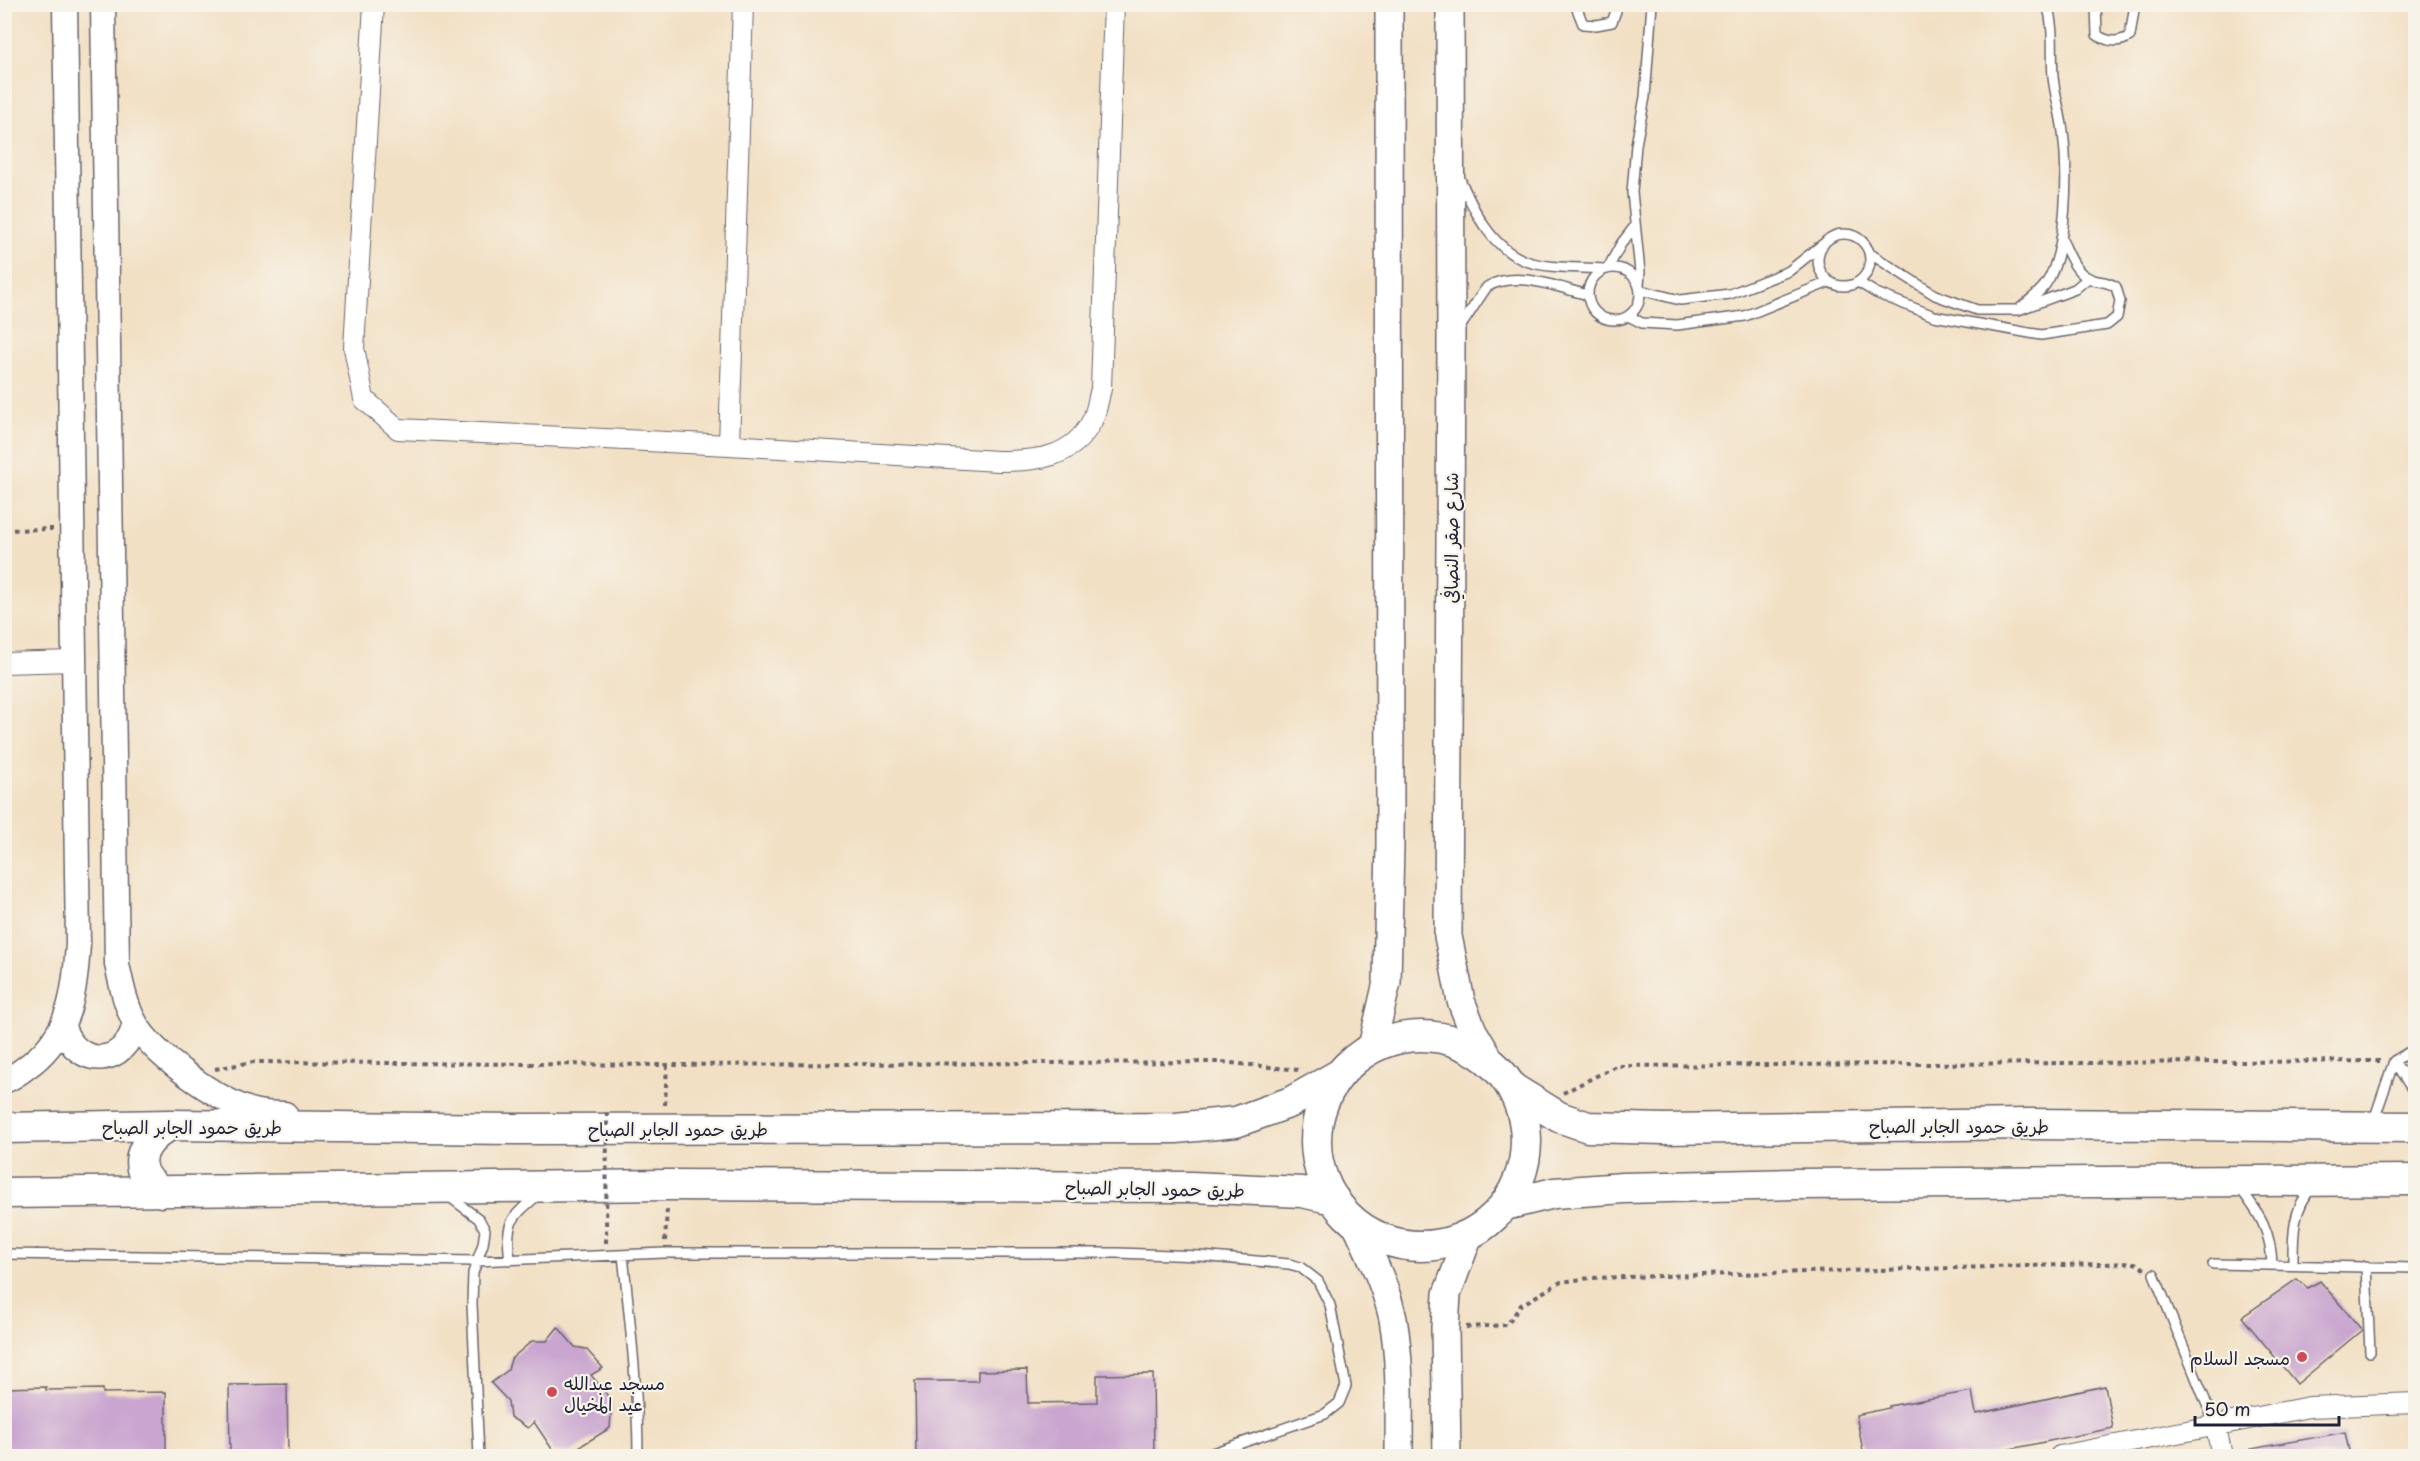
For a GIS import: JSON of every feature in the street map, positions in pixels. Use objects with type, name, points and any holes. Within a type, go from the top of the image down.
[{"type":"main road","points":[[1372,1047],[1387,982],[1390,844],[1389,4]]},
{"type":"main road","name":"شارع صقر النصافي","points":[[1450,4],[1448,936],[1461,1001],[1473,1031],[1492,1063]]},
{"type":"main road","points":[[1357,1225],[1392,1242],[1431,1246],[1468,1235],[1488,1222],[1505,1204],[1520,1178],[1526,1147],[1523,1116],[1512,1088],[1492,1063],[1466,1045],[1435,1036],[1403,1037],[1372,1047],[1355,1059],[1340,1074],[1323,1103],[1316,1136],[1320,1169],[1334,1199],[1357,1225],[1377,1271],[1393,1319],[1398,1360],[1399,1456]]},
{"type":"main road","name":"طريق حمود الجابر الصباح","points":[[4,1128],[170,1125],[514,1129],[1176,1128],[1236,1122],[1291,1102],[1340,1074]]},
{"type":"main road","name":"طريق حمود الجابر الصباح","points":[[1512,1088],[1559,1117],[1588,1127],[1664,1129],[2028,1124],[2415,1127]]},
{"type":"main road","points":[[161,1192],[150,1184],[143,1172],[141,1158],[145,1145],[154,1135],[170,1125]]},
{"type":"main road","points":[[1505,1204],[1554,1193],[1623,1188],[1808,1184],[2415,1180]]},
{"type":"main road","name":"طريق حمود الجابر الصباح","points":[[4,1193],[668,1185],[1191,1187],[1302,1192],[1334,1199]]},
{"type":"main road","points":[[1447,1456],[1445,1328],[1448,1294],[1468,1235]]},
{"type":"street","points":[[4,1081],[44,1054],[63,1027],[76,983],[78,944],[65,4]]},
{"type":"street","points":[[103,4],[116,930],[117,964],[124,995],[135,1023],[162,1054],[185,1075],[233,1103],[255,1112],[287,1115],[402,1113],[514,1129]]},
{"type":"street","points":[[374,4],[354,348],[364,399],[398,429],[998,461],[1026,461],[1053,456],[1078,441],[1092,420],[1101,389],[1113,4]]},
{"type":"street","points":[[729,445],[743,4]]},
{"type":"street","points":[[4,663],[73,661]]},
{"type":"street","points":[[63,1027],[74,1048],[84,1055],[95,1058],[118,1053],[127,1045],[133,1034],[135,1023]]},
{"type":"street","points":[[2060,1456],[2309,1407],[2415,1403]]},
{"type":"street","points":[[2216,1427],[2222,1456]]},
{"type":"lane","points":[[1575,4],[1583,24],[1596,25],[1612,22],[1616,11],[1614,4]]},
{"type":"lane","points":[[1635,226],[1606,268],[1594,276],[1590,284],[1587,295],[1592,308],[1604,318],[1620,320],[1628,316],[1639,304],[1640,272],[1632,192],[1635,145],[1645,97],[1652,4]]},
{"type":"lane","points":[[1926,4],[1943,7],[1946,4]]},
{"type":"lane","points":[[2018,310],[2045,285],[2058,256],[2061,238],[2066,177],[2063,132],[2053,78],[2053,24],[2047,4]]},
{"type":"lane","points":[[2096,4],[2097,35],[2105,40],[2123,41],[2130,36],[2135,4]]},
{"type":"lane","points":[[1450,167],[1460,178],[1472,206],[1492,237],[1526,261],[1624,269],[1635,278],[1640,288],[1680,300],[1730,294],[1789,271],[1823,244],[1837,235],[1845,234],[1861,240],[1869,253],[1935,295],[1977,310],[2018,310],[2075,289],[2088,278]]},
{"type":"lane","points":[[1858,282],[1876,293],[1934,316],[2040,334],[2106,325],[2117,317],[2120,301],[2116,287],[2107,281],[2088,278],[2072,263],[2061,238]]},
{"type":"lane","points":[[1823,244],[1818,259],[1819,267],[1829,282],[1843,287],[1858,282],[1868,270],[1869,253]]},
{"type":"lane","points":[[1451,339],[1472,313],[1485,288],[1504,281],[1522,280],[1587,295]]},
{"type":"lane","points":[[1628,316],[1642,324],[1677,325],[1745,316],[1829,282]]},
{"type":"lane","points":[[2372,1128],[2394,1060],[2415,1048]]},
{"type":"lane","points":[[2394,1060],[2415,1095]]},
{"type":"lane","points":[[2293,1265],[2295,1218],[2302,1200],[2319,1180]]},
{"type":"lane","points":[[2234,1181],[2252,1204],[2264,1225],[2271,1247],[2272,1265]]},
{"type":"lane","points":[[510,1260],[508,1229],[514,1216],[548,1186]]},
{"type":"lane","points":[[438,1188],[479,1219],[485,1230],[483,1244],[476,1261],[472,1304],[479,1456]]},
{"type":"lane","points":[[4,1254],[476,1261],[623,1255],[1117,1253],[1200,1256],[1277,1263],[1300,1268],[1318,1281],[1330,1305],[1345,1377],[1343,1395],[1339,1403],[1325,1414],[1204,1456]]},
{"type":"lane","points":[[623,1255],[631,1330],[638,1456]]},
{"type":"lane","points":[[2213,1264],[2415,1268]]},
{"type":"lane","points":[[2366,1266],[2370,1352]]},
{"type":"lane","points":[[2154,1274],[2216,1427]]},
{"type":"path","points":[[4,530],[71,528]]},
{"type":"path","points":[[1538,1106],[1616,1066],[2394,1060]]},
{"type":"path","points":[[185,1075],[254,1062],[667,1065],[1222,1062],[1305,1071]]},
{"type":"path","points":[[667,1065],[667,1127]]},
{"type":"path","points":[[606,1243],[607,1111]]},
{"type":"path","points":[[665,1242],[668,1185]]},
{"type":"path","points":[[1445,1328],[1508,1325],[1521,1305],[1541,1293],[1562,1282],[1590,1278],[2135,1263],[2154,1274]]},
{"type":"building","name":"مسجد السلام","points":[[2297,1279],[2308,1288],[2320,1281],[2362,1330],[2297,1384],[2242,1317]]},
{"type":"building","name":"مسجد عبدالله عيد المخيال","points":[[558,1327],[575,1347],[586,1349],[603,1368],[591,1375],[612,1401],[610,1428],[571,1452],[554,1452],[534,1422],[528,1428],[510,1417],[508,1401],[491,1383],[508,1370],[511,1359],[532,1341],[547,1341]]},
{"type":"building","points":[[1027,1370],[1028,1403],[1097,1402],[1097,1375],[1153,1374],[1154,1456],[916,1456],[915,1381],[978,1381],[978,1371]]},
{"type":"building","points":[[287,1384],[288,1456],[230,1456],[229,1385]]},
{"type":"building","points":[[2105,1386],[2113,1428],[1976,1456],[1864,1456],[1856,1415],[1889,1408],[1889,1406],[1972,1391],[1976,1414]]},
{"type":"building","points":[[46,1387],[46,1390],[103,1389],[103,1393],[166,1392],[166,1456],[4,1456],[4,1388]]},
{"type":"building","points":[[2345,1432],[2350,1456],[2252,1456],[2251,1449]]},
{"type":"place","name":"مسجد السلام","points":[[2302,1357]]},
{"type":"place","name":"مسجد عبدالله عيد المخيال","points":[[552,1392]]}]
